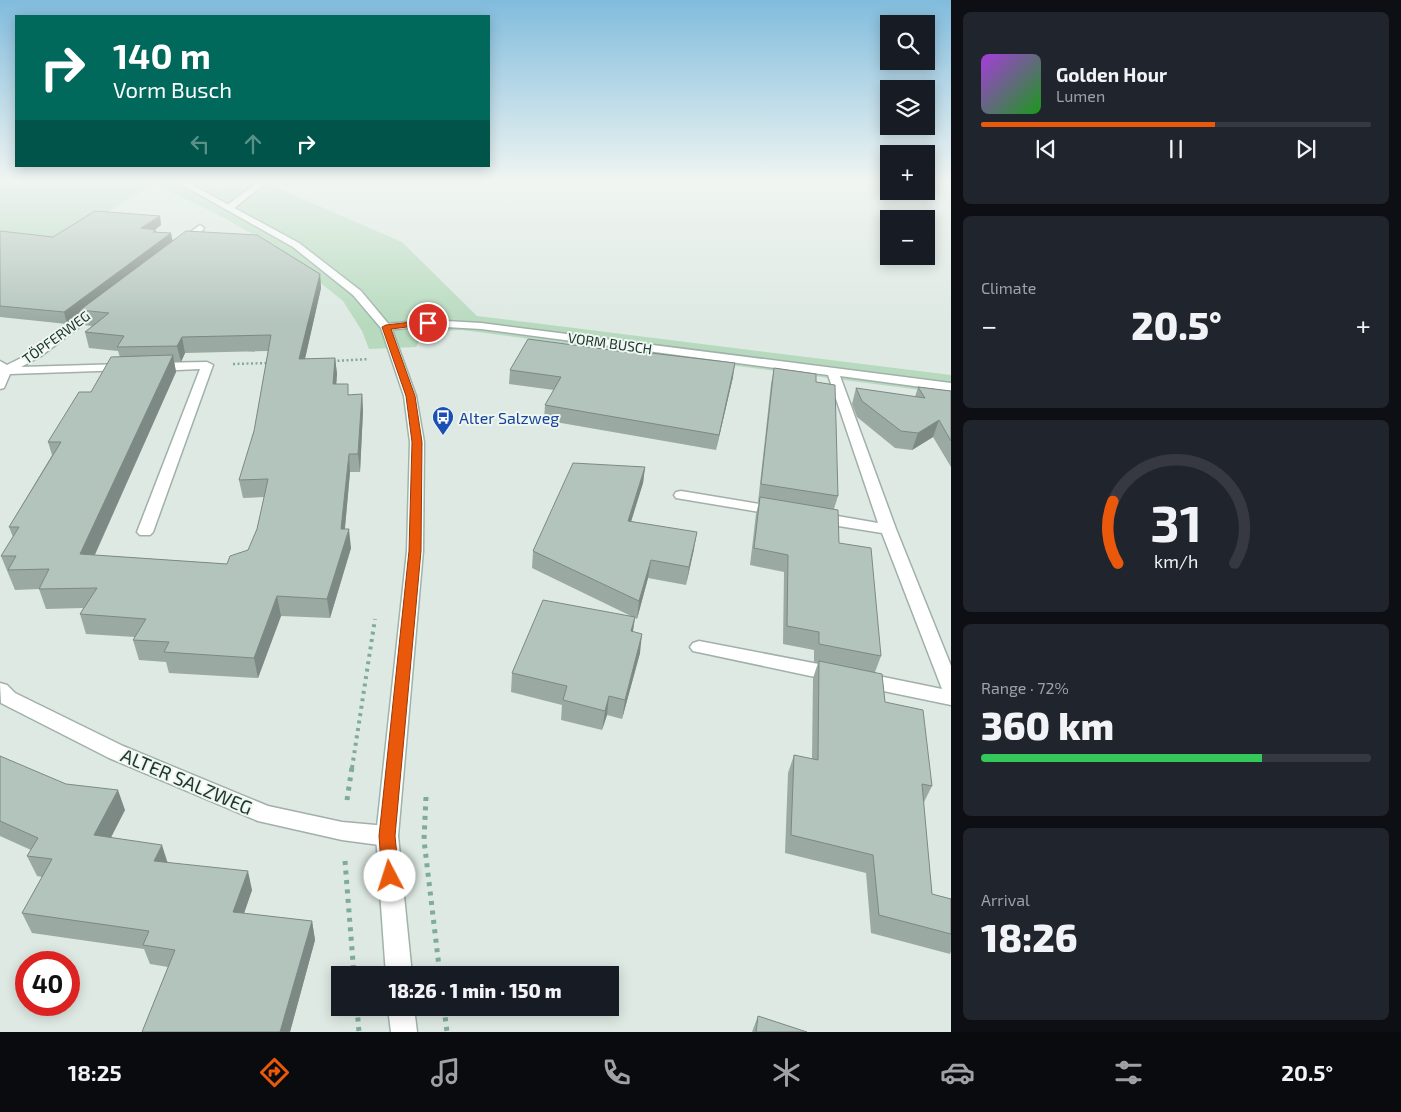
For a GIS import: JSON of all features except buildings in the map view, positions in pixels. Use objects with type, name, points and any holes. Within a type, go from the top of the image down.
[{"type":"street","points":[[171,250],[200,228]]},
{"type":"street","points":[[266,228],[296,245],[357,293],[386,327],[410,396],[417,442],[415,551],[387,836],[398,966]]},
{"type":"street","name":"TÖPFERWEG","points":[[3,368],[37,354],[105,302]]},
{"type":"street","name":"VORM BUSCH","points":[[386,327],[428,323],[472,325],[951,387]]},
{"type":"street","points":[[0,385],[3,368],[207,366],[144,532]]},
{"type":"street","points":[[833,373],[888,529],[951,689]]},
{"type":"street","points":[[681,495],[789,513]]},
{"type":"street","points":[[809,516],[888,529]]},
{"type":"street","points":[[699,647],[951,698]]},
{"type":"street","name":"ALTER SALZWEG","points":[[0,690],[8,698],[116,752],[266,815],[342,831],[387,836]]},
{"type":"street","points":[[402,1016],[404,1032]]},
{"type":"path","points":[[331,361],[398,359]]},
{"type":"path","points":[[207,366],[274,363]]},
{"type":"path","points":[[353,966],[342,831],[376,609]]},
{"type":"path","points":[[358,1016],[359,1032]]},
{"type":"path","points":[[445,1016],[447,1032]]},
{"type":"green space","points":[[0,228],[81,228],[54,245],[0,235]]},
{"type":"green space","points":[[242,228],[370,228],[402,242],[477,316],[951,375],[951,394],[462,330],[442,331],[422,336],[416,347],[369,349],[362,331],[343,301],[277,248]]},
{"type":"place","name":"Alter Salzweg","points":[[443,436]]},
{"type":"route","points":[[390,876],[387,836],[415,551],[417,442],[410,396],[386,327],[428,323]]}]
